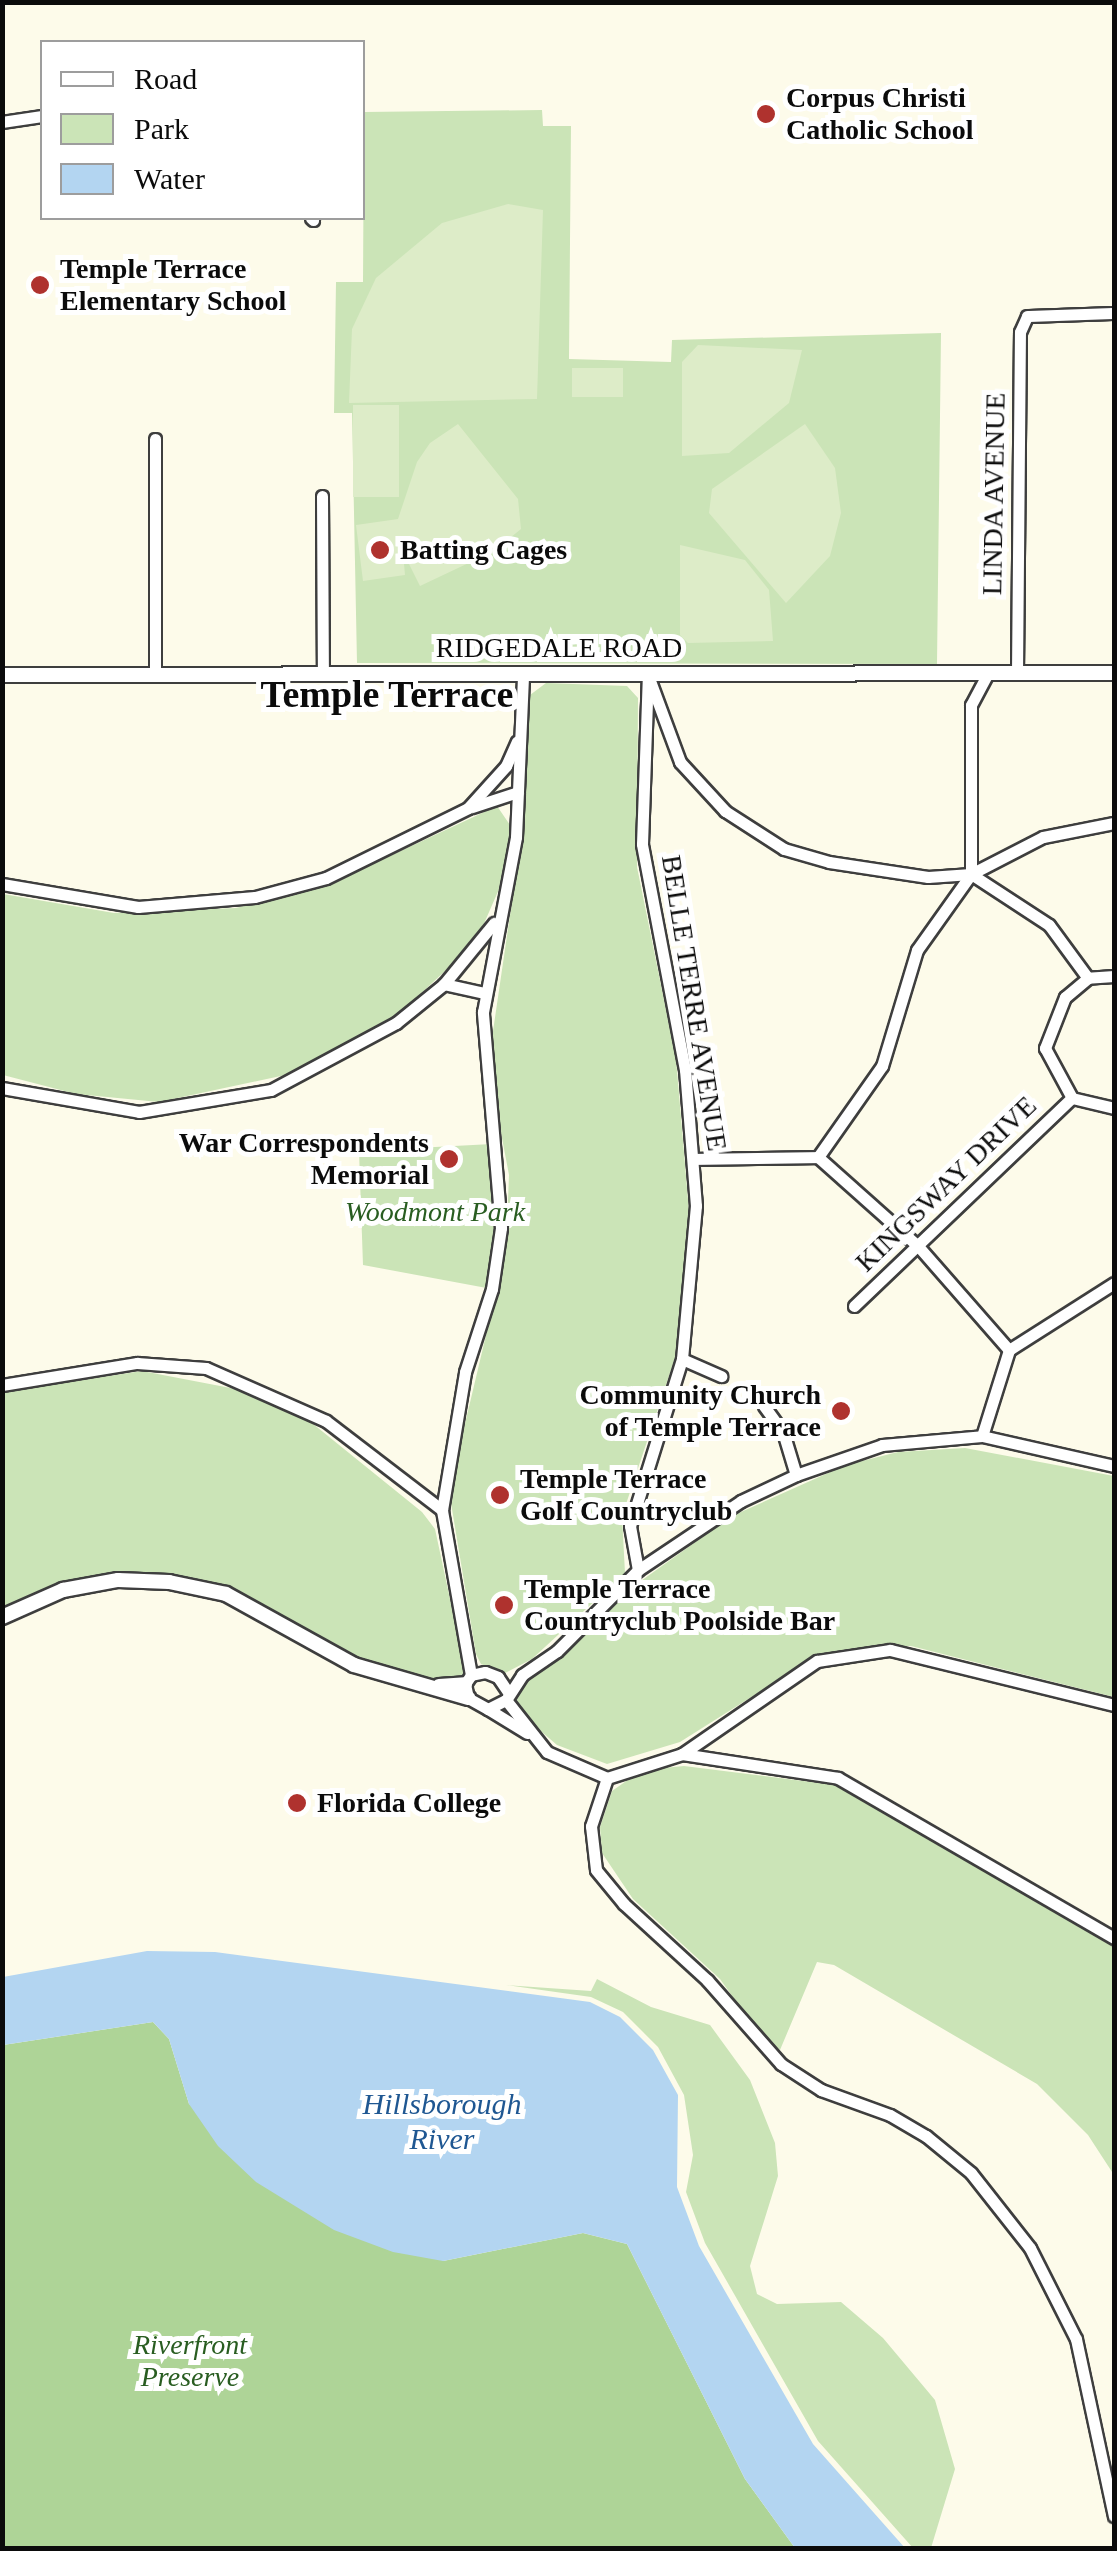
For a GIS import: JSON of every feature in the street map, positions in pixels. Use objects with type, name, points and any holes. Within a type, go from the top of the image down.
[{"type":"street","points":[[2,122],[40,116]]},
{"type":"street","name":"LINDA AVENUE","points":[[1017,673],[1020,332],[1026,316],[1114,313]]},
{"type":"street","points":[[155,439],[155,672]]},
{"type":"street","points":[[322,496],[324,670]]},
{"type":"street","name":"RIDGEDALE ROAD","points":[[2,675],[324,670],[523,675],[1114,673]]},
{"type":"street","points":[[648,674],[680,762],[725,811],[784,849],[928,877],[971,874],[1042,837],[1114,824]]},
{"type":"street","name":"BELLE TERRE AVENUE","points":[[638,1570],[630,1526],[682,1359],[696,1159],[642,844],[648,674]]},
{"type":"street","points":[[818,1157],[882,1066],[917,950],[971,874],[971,705],[986,674]]},
{"type":"street","points":[[523,675],[516,837],[484,993],[501,1228],[492,1289],[464,1372],[442,1510],[468,1644],[468,1686],[488,1709],[531,1736],[547,1752],[607,1778],[682,1754],[817,1661],[890,1650],[1114,1705]]},
{"type":"street","points":[[468,808],[506,766],[520,734]]},
{"type":"street","points":[[2,884],[138,906],[255,897],[326,878],[468,808],[518,792]]},
{"type":"street","points":[[971,874],[1049,925],[1088,978]]},
{"type":"street","points":[[2,1088],[139,1112],[271,1090],[396,1024],[444,984],[498,919]]},
{"type":"street","points":[[1114,976],[1088,978],[1053,1014],[1046,1048],[1072,1098],[1114,1108]]},
{"type":"street","points":[[444,984],[484,993]]},
{"type":"street","name":"KINGSWAY DRIVE","points":[[854,1306],[1072,1098]]},
{"type":"street","points":[[696,1159],[818,1157],[918,1246],[1009,1350]]},
{"type":"street","points":[[982,1436],[1009,1350],[1114,1283]]},
{"type":"street","points":[[682,1359],[721,1376]]},
{"type":"street","points":[[2,1384],[138,1363],[206,1368],[326,1421],[442,1510]]},
{"type":"street","points":[[764,1406],[783,1432],[796,1475]]},
{"type":"street","points":[[488,1709],[507,1696],[522,1676],[557,1652],[638,1570],[741,1500],[796,1475],[882,1445],[982,1436],[1114,1466]]},
{"type":"street","points":[[2,1616],[63,1590],[118,1580],[169,1582],[226,1594],[354,1665],[433,1686],[468,1686],[485,1672]]},
{"type":"street","points":[[468,1644],[485,1672],[498,1677],[522,1676]]},
{"type":"street","points":[[498,1677],[531,1736]]},
{"type":"street","points":[[682,1754],[838,1778],[1114,1938]]},
{"type":"street","points":[[607,1778],[591,1826],[596,1870],[624,1904],[707,1980],[781,2064],[820,2090],[890,2115],[926,2136],[972,2173],[1030,2248],[1076,2339],[1114,2516]]},
{"type":"green space","points":[[542,110],[543,126],[571,126],[569,359],[671,362],[672,340],[941,333],[937,664],[357,663],[352,413],[334,413],[336,282],[363,282],[365,112]]},
{"type":"green space","points":[[508,204],[543,210],[537,399],[349,403],[352,329],[376,278],[442,223]]},
{"type":"green space","points":[[698,345],[802,350],[789,403],[729,453],[682,456],[682,362]]},
{"type":"green space","points":[[572,368],[623,368],[623,397],[572,397]]},
{"type":"green space","points":[[353,405],[399,405],[399,497],[353,497]]},
{"type":"green space","points":[[458,424],[518,499],[521,529],[494,551],[420,586],[403,552],[405,575],[363,581],[356,525],[398,519],[417,462],[430,443]]},
{"type":"green space","points":[[805,424],[835,468],[841,513],[830,556],[786,603],[709,513],[712,489]]},
{"type":"green space","points":[[680,545],[745,560],[769,590],[773,641],[688,643],[680,635]]},
{"type":"green space","points":[[546,683],[627,686],[638,698],[637,867],[676,1059],[689,1211],[675,1358],[622,1516],[625,1573],[532,1659],[505,1673],[481,1664],[476,1654],[449,1491],[506,1251],[509,1175],[494,1096],[492,1038],[519,854],[530,695]]},
{"type":"green space","points":[[497,806],[510,825],[506,873],[476,942],[399,1014],[304,1071],[159,1102],[76,1094],[3,1075],[3,894],[114,913],[236,908],[328,885]]},
{"type":"green space","name":"Woodmont Park","points":[[492,1144],[502,1186],[492,1289],[363,1265],[359,1151]]},
{"type":"green space","points":[[142,1371],[241,1390],[302,1415],[422,1512],[435,1529],[465,1669],[461,1678],[426,1679],[361,1662],[240,1594],[174,1574],[84,1578],[3,1607],[3,1392]]},
{"type":"green space","points":[[965,1448],[1114,1476],[1114,1697],[911,1646],[864,1647],[815,1657],[680,1742],[607,1764],[557,1745],[514,1708],[513,1693],[617,1598],[732,1516],[846,1465],[898,1452]]},
{"type":"green space","points":[[684,1766],[835,1785],[1114,1946],[1114,2175],[1088,2135],[1037,2084],[834,1965],[817,1962],[780,2050],[760,2035],[720,1979],[633,1899],[602,1853],[600,1827],[612,1791],[642,1770]]},
{"type":"green space","points":[[597,1979],[651,2007],[710,2025],[750,2080],[775,2143],[778,2176],[750,2266],[757,2294],[777,2304],[841,2302],[883,2338],[935,2400],[955,2469],[931,2548],[913,2548],[818,2441],[705,2243],[686,2192],[693,2155],[684,2095],[658,2047],[623,2012],[591,1997],[506,1985],[591,1991]]},
{"type":"green space","name":"Riverfront Preserve","points":[[153,2022],[169,2039],[189,2104],[443,2261],[583,2233],[627,2244],[745,2479],[795,2548],[3,2548],[3,2045]]},
{"type":"water","name":"Hillsborough River","points":[[147,1951],[215,1952],[590,2002],[620,2017],[653,2050],[678,2095],[677,2187],[699,2246],[813,2444],[905,2548],[795,2548],[745,2479],[627,2244],[583,2233],[443,2261],[393,2252],[334,2230],[256,2182],[218,2146],[189,2104],[169,2039],[153,2022],[3,2045],[3,1977]]},
{"type":"place","name":"Corpus Christi Catholic School","points":[[766,114]]},
{"type":"place","name":"Temple Terrace Elementary School","points":[[40,285]]},
{"type":"place","name":"Batting Cages","points":[[380,550]]},
{"type":"place","name":"War Correspondents Memorial","points":[[449,1159]]},
{"type":"place","name":"Community Church of Temple Terrace","points":[[841,1411]]},
{"type":"place","name":"Temple Terrace Golf Countryclub","points":[[500,1495]]},
{"type":"place","name":"Temple Terrace Countryclub Poolside Bar","points":[[504,1605]]},
{"type":"place","name":"Florida College","points":[[297,1803]]},
{"type":"district","name":"Temple Terrace","points":[[387,695]]}]
